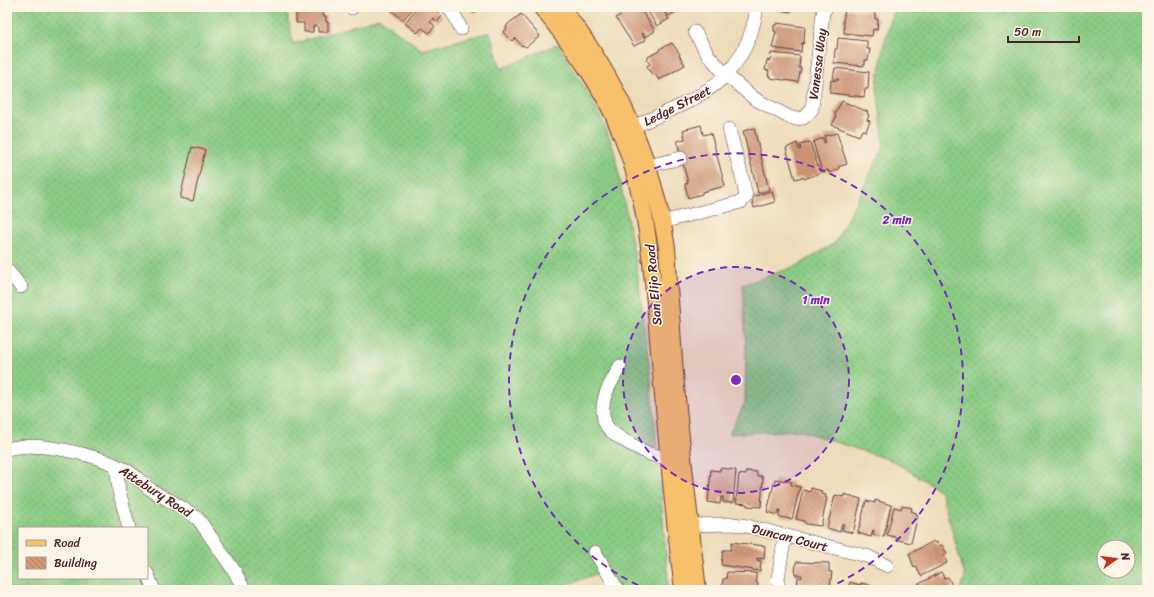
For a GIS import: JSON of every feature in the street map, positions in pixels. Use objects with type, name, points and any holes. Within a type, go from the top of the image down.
[{"type":"main road","name":"San Elijo Road","points":[[541,7],[576,52],[603,96],[627,129],[648,166],[659,206],[667,249],[676,385],[698,590]]},
{"type":"main road","name":"San Elijo Road","points":[[561,7],[580,31],[608,75],[627,129],[651,257],[682,590]]},
{"type":"main road","points":[[636,178],[642,181],[645,186],[651,211],[654,217],[662,222]]},
{"type":"street","points":[[448,7],[456,18],[461,29]]},
{"type":"street","name":"Ledge Street","points":[[627,129],[703,94],[726,75],[738,60],[749,40],[755,22],[757,7]]},
{"type":"street","name":"Vanessa Way","points":[[695,32],[708,55],[726,75],[755,98],[789,117],[796,119],[803,118],[812,109],[823,13],[826,7]]},
{"type":"street","points":[[662,222],[741,202],[746,197],[729,129]]},
{"type":"street","points":[[648,166],[681,158]]},
{"type":"street","points":[[7,270],[22,287]]},
{"type":"street","points":[[619,373],[604,401],[604,417],[606,426],[630,444],[651,454],[669,458]]},
{"type":"street","name":"Attebury Road","points":[[7,449],[29,445],[58,449],[82,454],[127,470],[149,488],[192,514],[199,520],[235,572],[244,590]]},
{"type":"street","points":[[116,466],[119,491],[129,527]]},
{"type":"street","name":"Duncan Court","points":[[691,525],[733,524],[785,535],[867,556],[887,566]]},
{"type":"street","points":[[778,590],[778,578],[785,535]]},
{"type":"street","points":[[595,552],[618,590]]},
{"type":"street","points":[[148,575],[154,590]]},
{"type":"green space","points":[[7,7],[286,7],[293,44],[379,18],[422,50],[490,32],[501,69],[558,44],[590,97],[604,124],[614,150],[636,263],[651,378],[669,590],[619,590],[596,574],[552,590],[7,590]]},
{"type":"green space","points":[[895,7],[1147,7],[1147,590],[960,590],[965,577],[941,491],[893,461],[799,430],[729,434],[745,403],[746,351],[743,285],[799,265],[835,243],[884,147],[877,85],[884,44]]},
{"type":"building","points":[[296,7],[323,8],[323,16],[326,16],[326,22],[328,22],[328,32],[318,32],[318,26],[313,26],[313,32],[304,32],[304,23],[296,23]]},
{"type":"building","points":[[414,7],[403,20],[389,8]]},
{"type":"building","points":[[417,7],[432,7],[442,16],[437,22],[433,18],[430,22],[435,26],[429,33],[422,28],[417,33],[405,23]]},
{"type":"building","points":[[467,7],[480,7],[475,13]]},
{"type":"building","points":[[627,7],[639,7],[655,31],[646,37],[643,33],[642,34],[646,40],[634,46],[616,18],[623,13],[621,11]]},
{"type":"building","points":[[645,7],[676,7],[678,10],[669,16],[666,12],[665,13],[669,19],[657,26]]},
{"type":"building","points":[[711,7],[724,7],[725,10],[713,12]]},
{"type":"building","points":[[777,7],[792,7],[791,12],[777,10]]},
{"type":"building","points":[[845,9],[874,12],[875,19],[878,19],[877,30],[873,29],[872,36],[844,33],[843,22]]},
{"type":"building","points":[[521,14],[540,36],[526,47],[523,45],[522,46],[515,38],[512,41],[503,32],[507,29],[506,27],[508,24]]},
{"type":"building","points":[[777,23],[805,27],[804,41],[803,44],[802,43],[801,52],[772,48],[776,32],[774,31],[774,25],[777,25]]},
{"type":"building","points":[[838,38],[867,41],[867,49],[870,49],[868,60],[865,60],[865,65],[834,63],[835,49],[837,49]]},
{"type":"building","points":[[672,43],[680,54],[679,55],[685,65],[659,80],[655,74],[652,75],[647,66],[650,64],[647,60],[648,57],[659,51],[659,49]]},
{"type":"building","points":[[771,53],[800,56],[799,68],[801,68],[798,82],[770,78],[770,76],[768,76],[769,71],[765,70],[767,60],[770,61]]},
{"type":"building","points":[[835,68],[869,72],[868,89],[865,89],[864,97],[830,93],[831,80],[838,81],[839,79],[833,79]]},
{"type":"building","points":[[842,101],[868,112],[867,114],[869,115],[867,120],[870,121],[866,131],[862,130],[859,136],[832,125],[836,117],[835,113]]},
{"type":"building","points":[[701,125],[703,135],[711,133],[725,186],[702,192],[702,194],[688,198],[685,184],[688,183],[677,141],[685,139],[683,130]]},
{"type":"building","points":[[754,128],[769,190],[758,193],[743,131]]},
{"type":"building","points":[[837,133],[847,164],[838,167],[839,169],[829,173],[828,170],[822,172],[813,142],[823,138],[824,143],[826,142],[824,136]]},
{"type":"building","points":[[810,142],[820,173],[804,179],[803,177],[795,179],[786,148],[797,143],[799,150],[801,149],[800,145]]},
{"type":"building","points":[[192,147],[205,150],[193,201],[180,198]]},
{"type":"building","points":[[772,191],[775,202],[754,208],[751,197]]},
{"type":"building","points":[[720,468],[736,470],[733,503],[723,502],[723,497],[721,497],[720,504],[708,502],[711,470],[720,471]]},
{"type":"building","points":[[746,471],[757,472],[757,476],[762,476],[761,478],[763,478],[761,507],[747,506],[747,504],[736,503],[739,474],[746,475]]},
{"type":"building","points":[[775,479],[792,482],[791,485],[800,487],[792,519],[779,517],[780,510],[777,515],[767,512]]},
{"type":"building","points":[[811,488],[822,491],[821,494],[826,495],[825,497],[827,498],[821,526],[806,524],[804,521],[796,519],[803,490],[810,492]]},
{"type":"building","points":[[844,494],[861,499],[853,533],[842,530],[844,525],[842,524],[840,532],[827,528],[835,495],[844,497]]},
{"type":"building","points":[[875,500],[891,505],[884,537],[873,535],[874,530],[871,537],[858,533],[866,501],[875,503]]},
{"type":"building","points":[[902,506],[912,508],[911,511],[918,515],[911,543],[898,540],[895,537],[887,535],[894,507],[901,509]]},
{"type":"building","points":[[934,541],[935,543],[937,542],[939,546],[942,545],[947,554],[944,556],[947,563],[921,576],[916,566],[914,567],[909,554]]},
{"type":"building","points":[[732,542],[765,546],[764,559],[757,558],[757,560],[761,561],[760,571],[721,565],[723,550],[731,550]]},
{"type":"building","points":[[796,562],[829,563],[829,572],[832,572],[830,588],[797,588],[798,577],[802,578],[802,575],[795,575]]},
{"type":"building","points":[[727,572],[756,573],[758,590],[722,590],[723,579],[726,579]]},
{"type":"building","points":[[941,572],[944,578],[948,577],[953,587],[950,588],[951,590],[917,590],[915,586]]},
{"type":"building","points":[[850,582],[875,587],[874,590],[848,590]]}]
